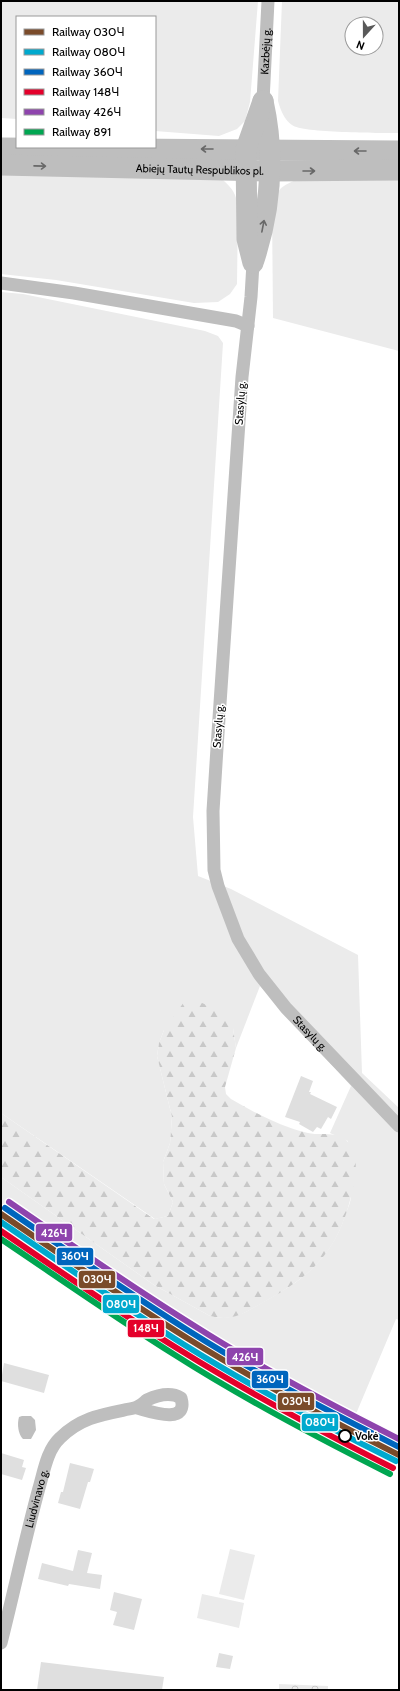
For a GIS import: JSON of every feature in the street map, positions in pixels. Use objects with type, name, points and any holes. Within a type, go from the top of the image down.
[{"type":"highway","points":[[253,263],[247,239],[246,149],[263,101]]},
{"type":"highway","points":[[253,263],[262,232],[268,199],[270,171],[271,149],[269,127],[263,101]]},
{"type":"highway","name":"Abiejų Tautų Respublikos pl.","points":[[1,148],[399,151]]},
{"type":"highway","name":"Abiejų Tautų Respublikos pl.","points":[[1,165],[246,171],[399,170]]},
{"type":"street","name":"Kazbėjų g.","points":[[263,101],[268,1]]},
{"type":"street","name":"Stasylų g.","points":[[253,263],[252,297],[242,377],[216,756],[213,811],[214,870],[218,886],[238,939],[259,974],[286,1008],[399,1126]]},
{"type":"street","points":[[1,283],[74,293],[236,321],[248,326]]},
{"type":"street","name":"Liudvinavo g.","points":[[1,1644],[34,1505],[48,1457],[53,1446],[73,1427],[90,1418],[109,1412],[136,1408]]},
{"type":"green space","points":[[1,1],[258,1],[250,102],[245,121],[237,129],[219,136],[156,131],[156,16],[16,16],[16,119],[1,118]]},
{"type":"green space","points":[[282,1],[399,1],[399,133],[342,132],[299,128],[292,125],[287,120],[278,101]]},
{"type":"green space","points":[[1,174],[223,180],[234,192],[238,207],[237,284],[230,294],[218,302],[194,303],[56,280],[1,274]]},
{"type":"green space","points":[[399,178],[399,351],[273,318],[272,208],[275,197],[282,187],[296,180]]},
{"type":"green space","points":[[1,292],[23,294],[205,331],[218,336],[223,343],[193,817],[198,876],[231,889],[358,955],[362,1073],[399,1108],[399,1320],[396,1319],[353,1421],[254,1366],[136,1296],[1,1206],[1,1177],[154,1285],[210,1316],[226,1318],[240,1314],[280,1292],[304,1276],[324,1256],[339,1231],[351,1198],[351,1175],[348,1141],[330,1133],[351,1086],[260,986],[236,1048],[233,1028],[164,1030],[159,1043],[157,1056],[172,1117],[170,1143],[163,1162],[164,1184],[173,1202],[168,1216],[155,1219],[1,1113]]},
{"type":"green space","points":[[184,1002],[200,1002],[219,1011],[233,1028],[236,1048],[225,1087],[226,1094],[231,1099],[288,1127],[313,1134],[329,1134],[344,1138],[354,1152],[356,1164],[353,1188],[348,1209],[333,1243],[324,1257],[312,1269],[283,1291],[244,1313],[225,1318],[210,1316],[154,1285],[1,1177],[1,1113],[154,1219],[168,1216],[173,1202],[164,1184],[163,1162],[170,1143],[172,1117],[157,1056],[159,1043],[164,1030]]},
{"type":"green space","points":[[230,1549],[255,1555],[244,1600],[219,1594]]},
{"type":"green space","points":[[202,1594],[244,1603],[239,1628],[197,1618]]},
{"type":"green space","points":[[279,1684],[328,1686],[328,1690],[279,1690]]},
{"type":"shaded area","points":[[31,1416],[35,1420],[36,1430],[31,1439],[23,1439],[18,1429],[18,1420],[19,1417]]},
{"type":"building","points":[[301,1076],[313,1081],[309,1092],[311,1092],[310,1094],[337,1107],[331,1119],[328,1117],[321,1129],[317,1127],[313,1132],[299,1124],[300,1122],[285,1117]]},
{"type":"building","points":[[4,1363],[49,1375],[44,1393],[1,1381]]},
{"type":"building","points":[[1,1453],[24,1460],[22,1467],[26,1468],[22,1480],[1,1474]]},
{"type":"building","points":[[70,1463],[94,1469],[90,1482],[88,1482],[80,1509],[58,1503],[61,1492],[63,1492]]},
{"type":"building","points":[[78,1550],[92,1553],[87,1573],[102,1575],[100,1589],[69,1584],[68,1586],[38,1579],[42,1563],[73,1571]]},
{"type":"building","points":[[114,1592],[142,1599],[134,1630],[113,1625],[117,1612],[110,1610]]},
{"type":"building","points":[[219,1653],[233,1656],[230,1669],[216,1667]]},
{"type":"building","points":[[41,1662],[164,1677],[162,1690],[37,1690]]},
{"type":"rail line","name":"426Ч","points":[[9,1202],[123,1280],[218,1341],[294,1385],[399,1439]]},
{"type":"rail line","name":"360Ч","points":[[5,1208],[120,1286],[215,1347],[293,1392],[399,1447]]},
{"type":"rail line","name":"030Ч","points":[[1,1214],[140,1308],[213,1354],[345,1428],[399,1455]]},
{"type":"rail line","name":"080Ч","points":[[1,1222],[91,1284],[209,1360],[288,1405],[396,1461]]},
{"type":"rail line","name":"148Ч","points":[[1,1231],[112,1307],[206,1366],[285,1411],[393,1468]]},
{"type":"rail line","name":"891","points":[[1,1239],[131,1327],[227,1387],[390,1474]]},
{"type":"place","name":"Vokė","points":[[345,1436]]}]
